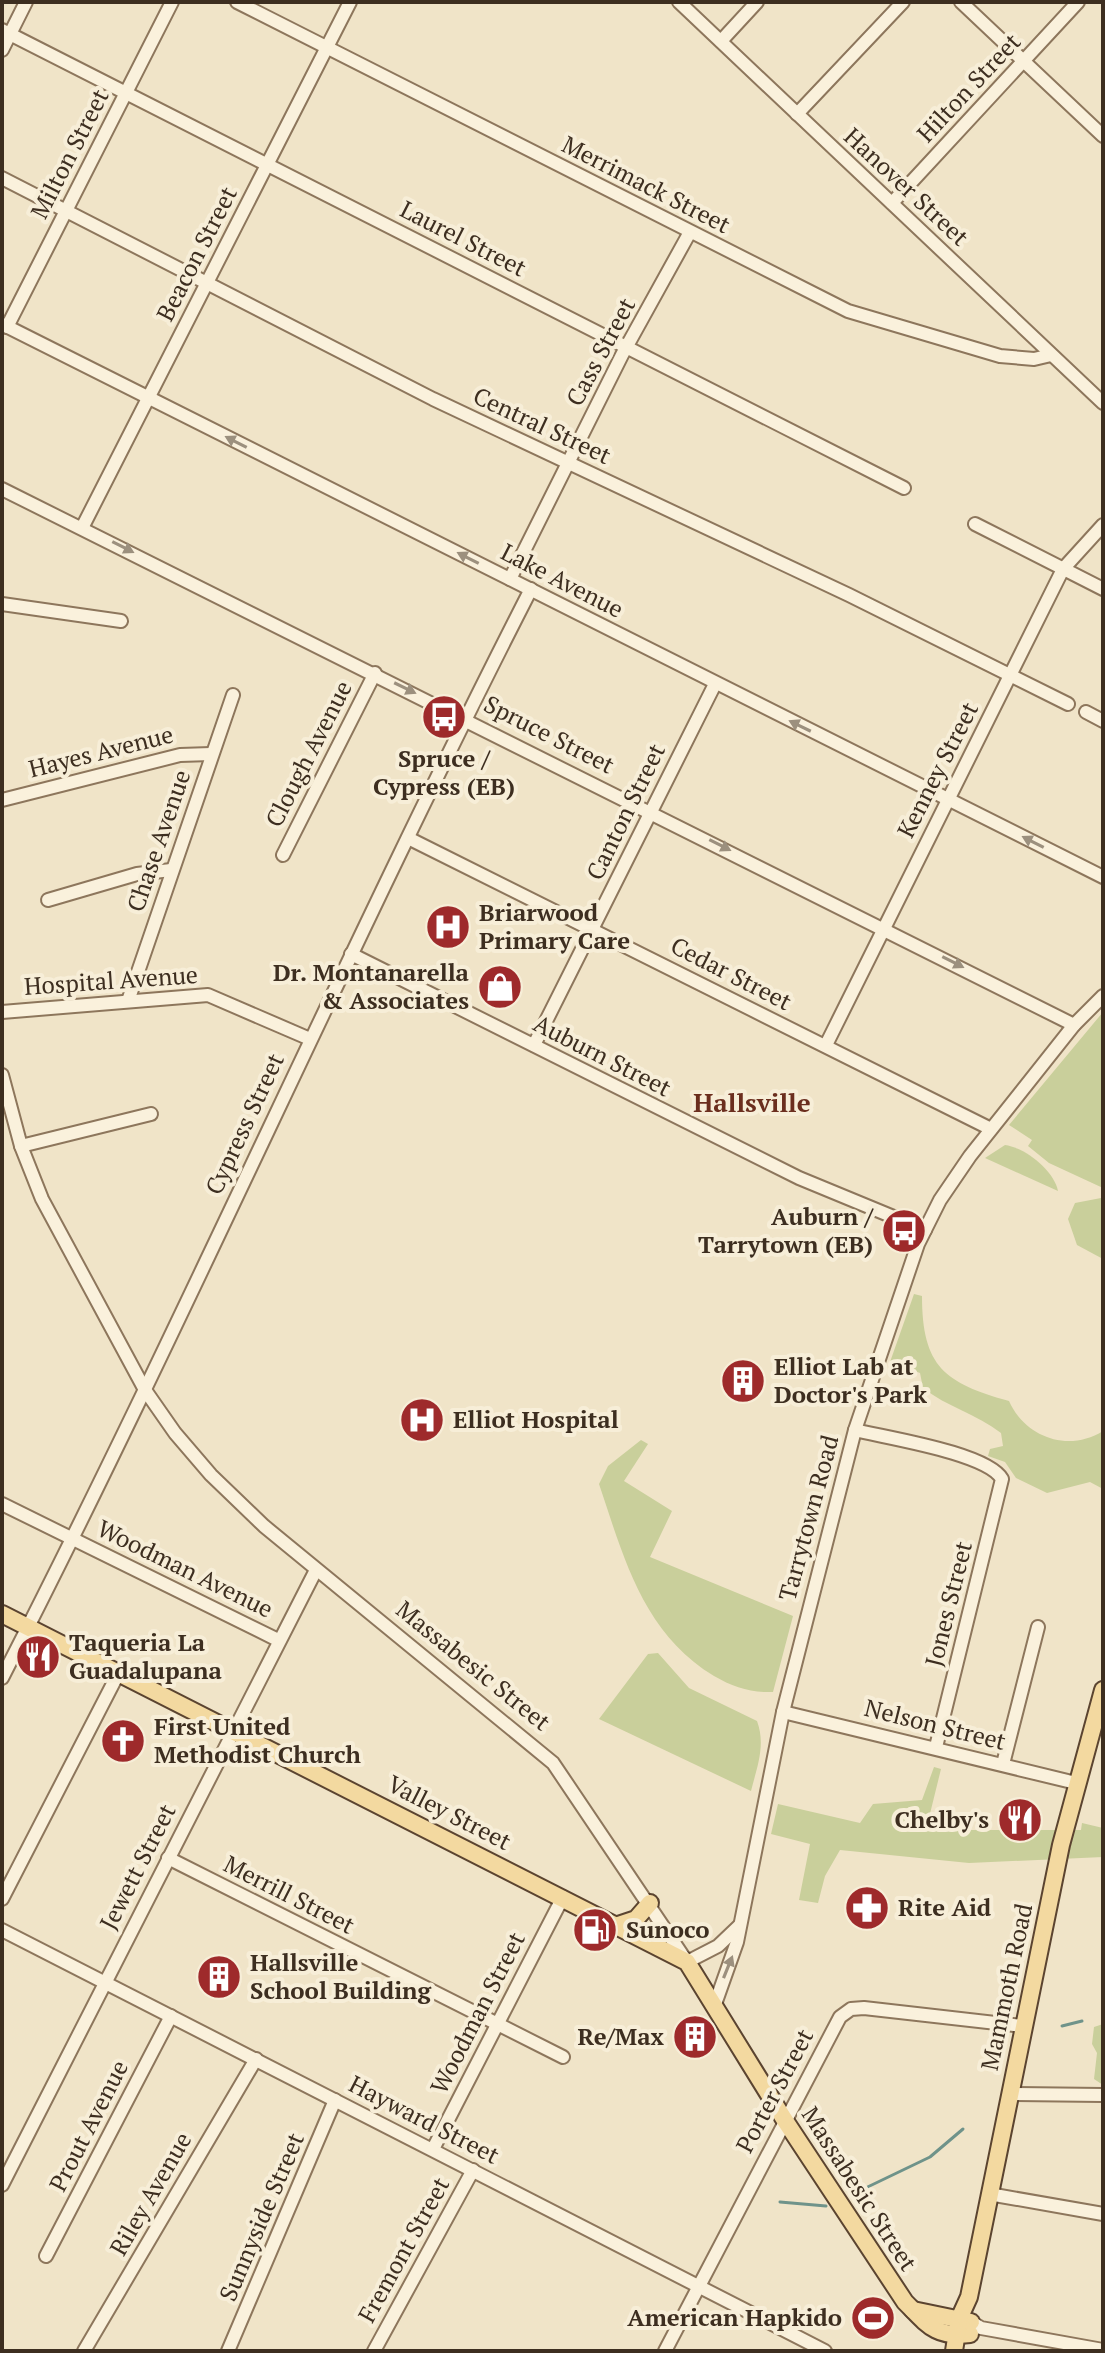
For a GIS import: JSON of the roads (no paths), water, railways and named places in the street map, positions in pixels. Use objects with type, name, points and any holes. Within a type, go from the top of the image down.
[{"type":"main road","name":"Valley Street","points":[[2,1614],[687,1962]]},
{"type":"main road","name":"Mammoth Road","points":[[965,2335],[969,2297],[1023,2026],[1076,1783],[1103,1690]]},
{"type":"main road","points":[[618,1925],[636,1919],[650,1903]]},
{"type":"main road","name":"Massabesic Street","points":[[687,1962],[784,2119],[894,2287],[913,2310],[965,2335]]},
{"type":"street","points":[[2,50],[6,32],[26,2]]},
{"type":"street","name":"Milton Street","points":[[5,326],[172,2]]},
{"type":"street","name":"Merrimack Street","points":[[237,2],[861,316],[1000,356],[1034,359],[1051,355]]},
{"type":"street","name":"Beacon Street","points":[[83,526],[350,2]]},
{"type":"street","name":"Hanover Street","points":[[679,2],[1103,403]]},
{"type":"street","points":[[721,41],[757,2]]},
{"type":"street","points":[[797,114],[903,2]]},
{"type":"street","points":[[961,2],[1103,136]]},
{"type":"street","name":"Hilton Street","points":[[892,203],[1078,2]]},
{"type":"street","name":"Laurel Street","points":[[6,32],[904,488]]},
{"type":"street","name":"Central Street","points":[[2,178],[433,399],[849,595],[1068,704]]},
{"type":"street","name":"Cass Street","points":[[510,579],[627,347],[690,232]]},
{"type":"street","name":"Lake Avenue","points":[[5,326],[1103,877]]},
{"type":"street","name":"Spruce Street","points":[[2,489],[83,526],[1074,1025]]},
{"type":"street","points":[[975,524],[1103,589]]},
{"type":"street","name":"Kenney Street","points":[[826,1045],[1063,569],[1103,525]]},
{"type":"street","name":"Cypress Street","points":[[2,1678],[145,1390],[310,1039],[531,589]]},
{"type":"street","points":[[2,604],[121,621]]},
{"type":"street","name":"Clough Avenue","points":[[283,855],[375,673]]},
{"type":"street","name":"Canton Street","points":[[534,1045],[715,684]]},
{"type":"street","name":"Chase Avenue","points":[[128,1001],[233,695]]},
{"type":"street","points":[[1086,712],[1103,721]]},
{"type":"street","name":"Hayes Avenue","points":[[2,800],[191,753],[211,754]]},
{"type":"street","name":"Cedar Street","points":[[408,838],[991,1129]]},
{"type":"street","points":[[48,900],[137,874],[171,870]]},
{"type":"street","name":"Auburn Street","points":[[351,954],[799,1178],[925,1230]]},
{"type":"street","name":"Tarrytown Road","points":[[714,2007],[737,1942],[783,1712],[855,1430],[872,1373],[925,1230],[954,1178],[991,1129],[1074,1025],[1103,996]]},
{"type":"street","name":"Hospital Avenue","points":[[2,1012],[217,997],[310,1039]]},
{"type":"street","name":"Massabesic Street","points":[[2,1075],[21,1146],[42,1199],[145,1390],[175,1433],[225,1491],[316,1570],[553,1763],[687,1962]]},
{"type":"street","points":[[21,1146],[151,1114]]},
{"type":"street","name":"Jones Street","points":[[855,1430],[968,1458],[998,1473],[1002,1487],[936,1747]]},
{"type":"street","name":"Woodman Avenue","points":[[2,1504],[71,1539],[128,1563],[278,1640]]},
{"type":"street","name":"Jewett Street","points":[[2,2185],[231,1731],[316,1570]]},
{"type":"street","points":[[1003,1764],[1038,1627]]},
{"type":"street","points":[[2,1899],[118,1674]]},
{"type":"street","name":"Nelson Street","points":[[783,1712],[1076,1783]]},
{"type":"street","name":"Merrill Street","points":[[168,1858],[563,2057]]},
{"type":"street","name":"Woodman Street","points":[[433,2149],[563,1897]]},
{"type":"street","points":[[687,1962],[718,1946],[739,1926]]},
{"type":"street","name":"Hayward Street","points":[[2,1930],[817,2349]]},
{"type":"street","name":"Porter Street","points":[[665,2351],[840,2017],[851,2009],[1023,2026]]},
{"type":"street","name":"Prout Avenue","points":[[46,2256],[171,2016]]},
{"type":"street","name":"Riley Avenue","points":[[84,2351],[256,2059]]},
{"type":"street","points":[[1009,2094],[1103,2095]]},
{"type":"street","name":"Sunnyside Street","points":[[228,2351],[335,2100]]},
{"type":"street","name":"Fremont Street","points":[[374,2351],[473,2170]]},
{"type":"street","points":[[989,2194],[1103,2214]]},
{"type":"street","points":[[965,2335],[1103,2350]]},
{"type":"waterway","points":[[1062,2026],[1082,2021]]},
{"type":"waterway","points":[[853,2194],[930,2157],[963,2129]]},
{"type":"waterway","points":[[780,2202],[826,2206]]},
{"type":"place","name":"Spruce / Cypress (EB)","points":[[444,717]]},
{"type":"place","name":"Briarwood Primary Care","points":[[448,927]]},
{"type":"place","name":"Dr. Montanarella & Associates","points":[[500,987]]},
{"type":"place","name":"Auburn / Tarrytown (EB)","points":[[904,1231]]},
{"type":"place","name":"Elliot Lab at Doctor's Park","points":[[743,1381]]},
{"type":"place","name":"Elliot Hospital","points":[[422,1420]]},
{"type":"place","name":"Taqueria La Guadalupana","points":[[38,1657]]},
{"type":"place","name":"First United Methodist Church","points":[[123,1741]]},
{"type":"place","name":"Chelby's","points":[[1020,1820]]},
{"type":"place","name":"Rite Aid","points":[[867,1908]]},
{"type":"place","name":"Sunoco","points":[[595,1930]]},
{"type":"place","name":"Hallsville School Building","points":[[219,1977]]},
{"type":"place","name":"Re/Max","points":[[695,2037]]},
{"type":"place","name":"American Hapkido","points":[[873,2318]]},
{"type":"district","name":"Hallsville","points":[[752,1103]]}]
